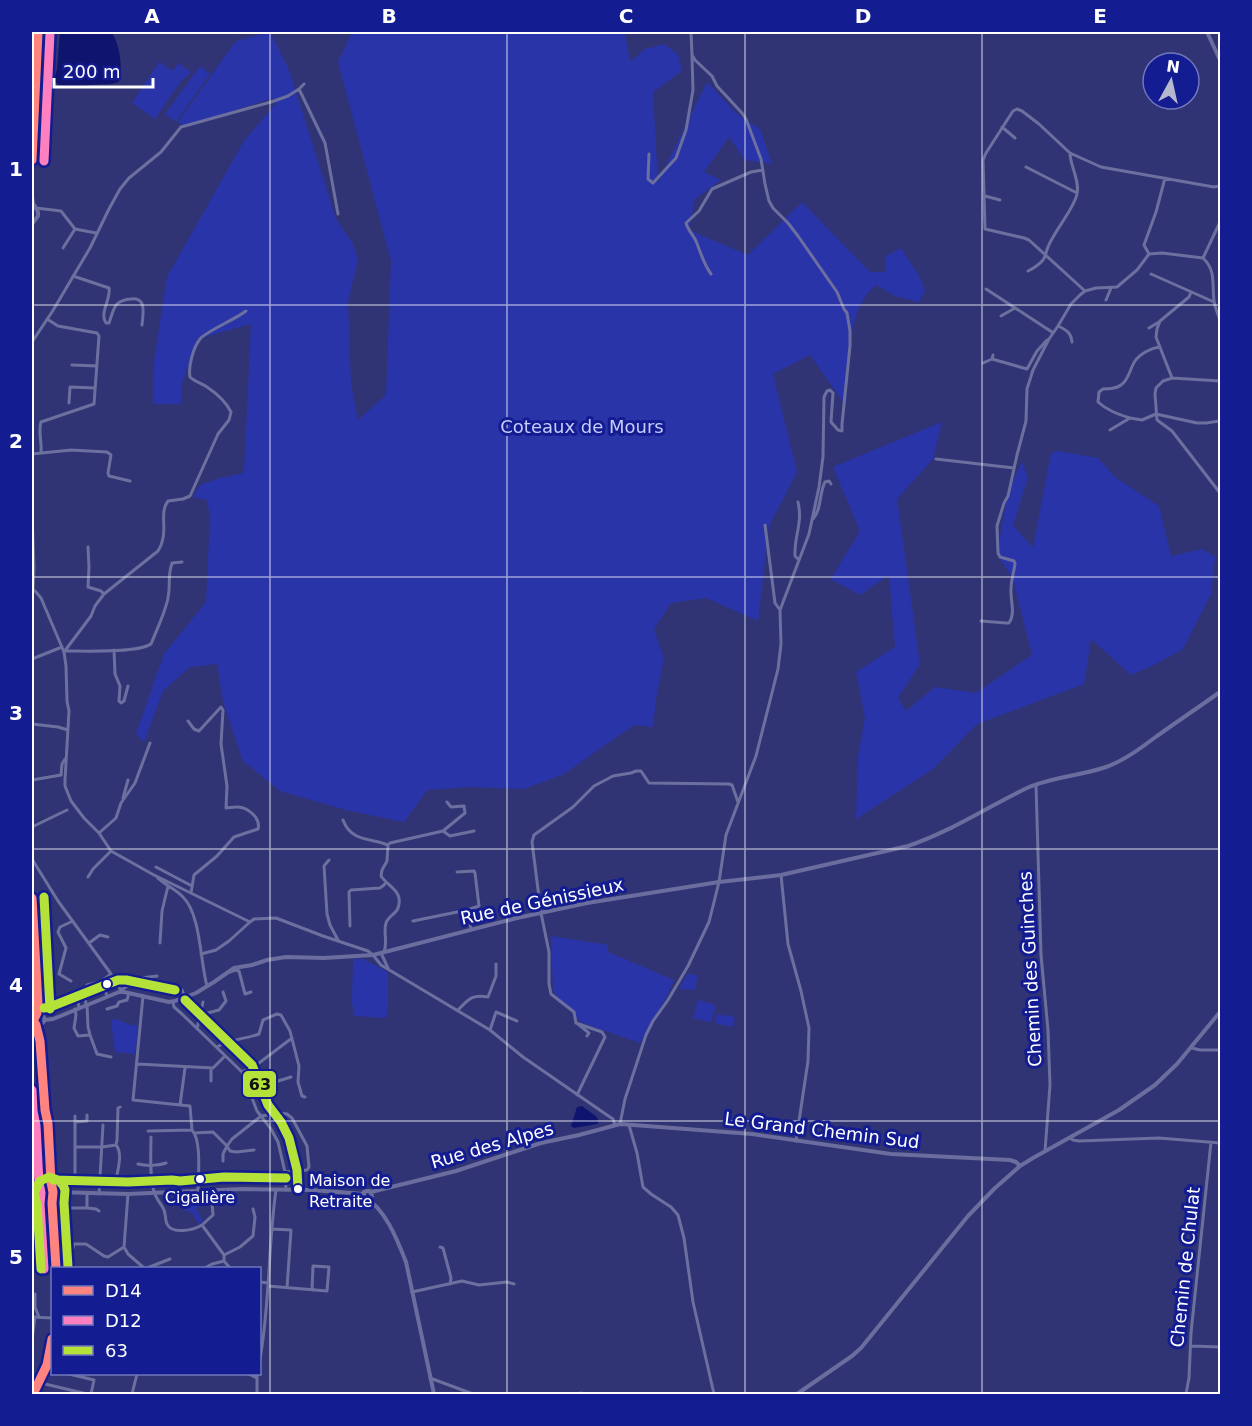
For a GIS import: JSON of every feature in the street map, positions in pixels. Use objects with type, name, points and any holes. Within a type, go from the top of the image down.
[{"type":"street","points":[[32,160],[38,32]]},
{"type":"street","points":[[649,154],[648,179],[653,183],[676,158],[686,130],[693,90],[691,32]]},
{"type":"street","points":[[1207,32],[1221,60]]},
{"type":"street","points":[[616,1125],[646,1035],[688,966],[709,922],[719,882],[726,835],[756,756],[777,676],[781,644],[780,610],[800,560],[812,520],[823,457],[824,396],[827,391],[832,392],[831,422],[841,432],[850,346],[849,319],[837,292],[793,230],[769,201],[759,154],[742,113],[692,55]]},
{"type":"street","points":[[32,342],[90,248],[124,183],[161,152],[181,127],[271,102],[288,96],[304,84]]},
{"type":"street","points":[[299,89],[325,143],[338,214]]},
{"type":"street","points":[[1085,291],[1029,240],[985,229],[984,160],[986,153],[1013,111],[1016,109],[1030,116],[1070,153],[1101,167],[1214,187],[1221,186]]},
{"type":"street","points":[[1002,127],[1015,138]]},
{"type":"street","points":[[1028,271],[1037,266],[1046,255],[1047,247],[1075,199],[1077,193],[1070,153]]},
{"type":"street","points":[[1026,167],[1077,193]]},
{"type":"street","points":[[711,274],[686,223],[699,211],[712,189],[751,172],[762,170]]},
{"type":"street","points":[[1149,254],[1144,245],[1165,178]]},
{"type":"street","points":[[32,196],[38,214]]},
{"type":"street","points":[[985,196],[1000,200]]},
{"type":"street","points":[[34,207],[62,212],[75,229],[96,233]]},
{"type":"street","points":[[32,221],[46,210]]},
{"type":"street","points":[[1203,258],[1221,222]]},
{"type":"street","points":[[63,248],[75,229]]},
{"type":"street","points":[[1149,254],[1173,254],[1203,258],[1207,261],[1213,273],[1214,302],[1221,320]]},
{"type":"street","points":[[981,621],[1006,623],[1012,620],[1011,589],[1015,564],[1014,561],[1000,557],[998,553],[997,526],[1008,496],[1026,421],[1027,389],[1033,370],[1053,332],[1080,294],[1096,288],[1117,287],[1137,270],[1149,254]]},
{"type":"street","points":[[1151,274],[1214,302]]},
{"type":"street","points":[[73,276],[109,288],[103,321],[109,323],[116,304],[133,298],[142,303],[144,309],[142,325]]},
{"type":"street","points":[[1106,300],[1111,288]]},
{"type":"street","points":[[986,290],[1053,332]]},
{"type":"street","points":[[1149,328],[1189,297],[1191,292]]},
{"type":"street","points":[[1001,316],[1015,309]]},
{"type":"street","points":[[64,652],[104,594],[158,551],[164,537],[166,502],[190,496],[218,434],[229,420],[231,412],[226,404],[207,387],[190,377],[190,364],[201,338],[246,311]]},
{"type":"street","points":[[40,452],[41,422],[93,404],[99,336],[97,333],[58,326],[47,319]]},
{"type":"street","points":[[1160,321],[1156,337],[1172,378]]},
{"type":"street","points":[[1058,326],[1068,331],[1072,342]]},
{"type":"street","points":[[983,363],[993,357],[1027,369],[1037,351],[1049,339]]},
{"type":"street","points":[[1159,347],[1148,350],[1135,361],[1121,385],[1102,389],[1099,392],[1098,402],[1110,411],[1142,420],[1156,414],[1197,423],[1221,421]]},
{"type":"street","points":[[72,365],[97,366]]},
{"type":"street","points":[[1221,381],[1172,378],[1163,381],[1156,388],[1155,394],[1157,420],[1172,431],[1221,493]]},
{"type":"street","points":[[69,403],[70,387],[95,388]]},
{"type":"street","points":[[1110,430],[1130,418]]},
{"type":"street","points":[[32,454],[71,450],[107,452],[111,455],[109,476],[130,481]]},
{"type":"street","points":[[936,459],[1014,468]]},
{"type":"street","points":[[812,520],[817,514],[825,482],[829,481],[831,484]]},
{"type":"street","points":[[798,502],[801,514],[795,556],[800,560]]},
{"type":"street","points":[[32,514],[34,575],[32,590],[36,592],[45,606],[64,652],[66,666],[69,711],[65,786],[71,801],[99,833],[111,851],[250,922]]},
{"type":"street","points":[[765,525],[775,603],[780,610]]},
{"type":"street","points":[[88,547],[88,586],[104,594]]},
{"type":"street","points":[[64,652],[114,650],[146,647],[150,644],[168,600],[168,580],[172,563],[182,562]]},
{"type":"street","points":[[32,659],[62,647]]},
{"type":"street","points":[[114,650],[115,674],[120,686],[119,701],[121,703],[124,701],[128,687]]},
{"type":"street","name":"Rue de Génissieux","points":[[173,1002],[207,986],[234,968],[278,958],[373,955],[471,929],[587,903],[719,882],[781,875],[908,846],[974,817],[1036,785],[1104,768],[1118,762],[1221,692]]},
{"type":"street","points":[[188,721],[194,729],[199,731],[221,707],[223,710],[221,744],[227,786],[226,808],[236,806],[244,808],[260,824],[258,829],[234,837],[217,856],[194,875],[191,893]]},
{"type":"street","points":[[32,724],[68,730]]},
{"type":"street","points":[[121,803],[135,783],[150,742]]},
{"type":"street","points":[[32,780],[62,775],[62,764],[65,759]]},
{"type":"street","points":[[587,1036],[589,1033],[576,1023],[574,1012],[551,994],[549,952],[541,913],[532,842],[534,835],[573,807],[594,786],[614,776],[638,770],[649,783],[729,784],[732,785],[738,802]]},
{"type":"street","points":[[99,833],[116,818],[128,780]]},
{"type":"street","name":"Chemin des Guinches","points":[[1036,785],[1041,955],[1048,1030],[1050,1085],[1045,1151]]},
{"type":"street","points":[[388,845],[443,831],[465,813],[464,806],[451,807],[447,802]]},
{"type":"street","points":[[32,827],[67,810]]},
{"type":"street","points":[[343,820],[351,832],[365,840],[388,845]]},
{"type":"street","points":[[443,831],[450,836],[474,831]]},
{"type":"street","points":[[388,845],[387,861],[380,873],[386,882],[398,892],[399,899],[398,909],[386,924],[386,945],[382,953],[389,970]]},
{"type":"street","points":[[88,877],[111,851]]},
{"type":"street","points":[[329,860],[324,866],[327,914],[338,940]]},
{"type":"street","points":[[33,862],[121,991],[173,1002],[174,1007],[242,1072],[257,1111],[271,1129],[278,1143],[285,1172],[285,1190]]},
{"type":"street","points":[[156,867],[192,886]]},
{"type":"street","points":[[413,921],[479,906],[474,871],[457,872]]},
{"type":"street","points":[[781,875],[788,944],[809,1028],[808,1061],[796,1141]]},
{"type":"street","points":[[156,876],[184,897],[195,918],[207,986]]},
{"type":"street","points":[[350,926],[349,892],[380,888],[386,882]]},
{"type":"street","points":[[160,944],[162,911],[168,886]]},
{"type":"street","points":[[32,898],[38,1004],[35,1021],[40,1041],[55,1267]]},
{"type":"street","points":[[467,910],[471,929]]},
{"type":"street","points":[[201,954],[216,950],[229,942],[254,919],[276,918],[368,951],[381,965],[490,1030],[523,1057],[608,1115],[616,1125]]},
{"type":"street","points":[[71,981],[59,974],[66,948],[58,932],[60,927],[73,921]]},
{"type":"street","points":[[89,943],[100,935],[108,937]]},
{"type":"street","points":[[386,941],[395,950]]},
{"type":"street","points":[[458,1010],[474,996],[488,998],[496,976],[496,964]]},
{"type":"street","points":[[229,972],[239,971],[245,994],[251,992]]},
{"type":"street","points":[[111,974],[102,981],[87,985],[85,995],[88,1026],[97,1054],[111,1057]]},
{"type":"street","points":[[35,1021],[53,1018],[87,1005],[121,991],[141,978],[157,976]]},
{"type":"street","points":[[102,981],[107,996]]},
{"type":"street","points":[[170,987],[182,990],[185,997]]},
{"type":"street","points":[[77,992],[75,1028],[78,1036],[90,1035]]},
{"type":"street","points":[[200,1015],[219,1010],[226,1000],[223,992]]},
{"type":"street","points":[[107,1009],[127,1000],[129,993]]},
{"type":"street","points":[[143,996],[133,1100],[190,1106],[193,1131],[196,1134],[198,1146],[198,1192]]},
{"type":"street","points":[[197,1029],[203,1002]]},
{"type":"street","points":[[38,1004],[43,1018]]},
{"type":"street","points":[[490,1030],[496,1012],[517,1021]]},
{"type":"street","points":[[797,1395],[861,1348],[968,1216],[994,1189],[1029,1160],[1137,1098],[1166,1075],[1192,1048],[1221,1012]]},
{"type":"street","points":[[217,1047],[237,1038],[248,1038],[259,1034],[263,1020],[278,1014],[282,1016],[292,1038],[299,1066],[298,1082],[302,1096],[305,1097]]},
{"type":"street","points":[[35,1021],[43,1018]]},
{"type":"street","points":[[576,1023],[602,1032],[605,1037],[578,1095]]},
{"type":"street","points":[[242,1072],[292,1038]]},
{"type":"street","points":[[1192,1048],[1221,1050]]},
{"type":"street","points":[[136,1064],[213,1068],[225,1056]]},
{"type":"street","points":[[253,1066],[265,1082],[275,1082],[291,1077]]},
{"type":"street","points":[[180,1105],[185,1067]]},
{"type":"street","points":[[211,1068],[211,1081]]},
{"type":"street","points":[[117,1175],[120,1153],[116,1144],[118,1108],[120,1107]]},
{"type":"street","points":[[223,1161],[223,1154],[232,1139],[261,1116],[279,1113],[290,1115],[307,1146],[309,1167],[307,1170],[285,1172]]},
{"type":"street","points":[[75,1122],[87,1121],[87,1115]]},
{"type":"street","points":[[75,1116],[75,1177]]},
{"type":"street","points":[[99,1194],[103,1125]]},
{"type":"street","name":"Le Grand Chemin Sud","points":[[616,1125],[752,1134],[891,1154],[1010,1160],[1016,1161],[1020,1166]]},
{"type":"street","name":"Rue des Alpes","points":[[371,1192],[456,1171],[541,1143],[616,1125]]},
{"type":"street","points":[[630,1125],[643,1186],[678,1215],[684,1238],[693,1302],[714,1395]]},
{"type":"street","points":[[148,1131],[213,1132],[230,1151],[254,1150]]},
{"type":"street","points":[[151,1137],[154,1193],[164,1210],[166,1222],[171,1228],[186,1231],[194,1229],[213,1215],[211,1191]]},
{"type":"street","points":[[1070,1137],[1079,1141],[1159,1138],[1221,1143]]},
{"type":"street","name":"Chemin de Chulat","points":[[1186,1395],[1211,1142]]},
{"type":"street","points":[[75,1147],[102,1147],[116,1144]]},
{"type":"street","points":[[1010,1160],[1029,1160]]},
{"type":"street","points":[[138,1164],[151,1165],[166,1162]]},
{"type":"street","points":[[32,1192],[128,1194],[242,1189],[312,1190],[364,1194],[367,1191],[371,1192],[372,1196],[369,1199]]},
{"type":"street","points":[[261,1353],[265,1331],[276,1190]]},
{"type":"street","points":[[50,1192],[54,1267]]},
{"type":"street","points":[[87,1194],[87,1208]]},
{"type":"street","points":[[128,1194],[124,1247],[128,1254],[143,1267]]},
{"type":"street","points":[[364,1194],[365,1198],[375,1204],[387,1222],[399,1243],[406,1262],[434,1395]]},
{"type":"street","points":[[69,1208],[99,1211]]},
{"type":"street","points":[[224,1255],[253,1236],[255,1217],[253,1209]]},
{"type":"street","points":[[32,1221],[37,1221]]},
{"type":"street","points":[[202,1225],[224,1255],[224,1262],[228,1267]]},
{"type":"street","points":[[272,1229],[291,1230],[287,1288]]},
{"type":"street","points":[[73,1248],[74,1244],[86,1244],[108,1257],[124,1247]]},
{"type":"street","points":[[440,1247],[443,1248],[451,1278],[450,1284]]},
{"type":"street","points":[[32,1253],[53,1261]]},
{"type":"street","points":[[150,1267],[170,1259]]},
{"type":"street","points":[[208,1267],[224,1262]]},
{"type":"street","points":[[261,1282],[287,1288],[312,1290],[327,1291],[329,1267],[313,1266],[312,1290]]},
{"type":"street","points":[[412,1292],[462,1281],[479,1285],[507,1282],[514,1284]]},
{"type":"street","points":[[32,1340],[35,1294]]},
{"type":"street","points":[[35,1317],[51,1318]]},
{"type":"street","points":[[40,1382],[51,1343]]},
{"type":"street","points":[[1191,1346],[1221,1347]]},
{"type":"street","points":[[34,1395],[51,1355]]},
{"type":"street","points":[[40,1382],[65,1392],[89,1395],[94,1380],[73,1375]]},
{"type":"street","points":[[132,1395],[137,1375]]},
{"type":"street","points":[[257,1376],[258,1395]]},
{"type":"street","points":[[430,1378],[473,1395]]},
{"type":"street","points":[[578,1395],[580,1393],[587,1395]]},
{"type":"green space","name":"Coteaux de Mours","points":[[270,32],[289,70],[336,219],[353,244],[358,260],[348,302],[351,384],[358,420],[386,395],[391,261],[338,62],[352,32],[625,32],[630,62],[645,49],[664,44],[678,54],[682,71],[653,92],[658,182],[707,82],[737,114],[760,129],[772,164],[745,160],[729,137],[704,172],[721,180],[695,199],[689,230],[748,255],[802,202],[870,272],[886,272],[886,256],[901,248],[919,276],[925,291],[919,302],[895,296],[876,285],[866,295],[860,306],[852,334],[846,406],[810,355],[773,374],[797,472],[769,526],[758,621],[706,598],[671,603],[654,629],[664,658],[653,727],[634,725],[564,774],[524,789],[471,787],[427,790],[404,822],[346,810],[280,791],[243,761],[223,702],[217,664],[190,667],[163,691],[144,742],[136,734],[164,654],[206,602],[210,517],[207,500],[193,497],[200,485],[244,473],[251,324],[197,339],[182,383],[181,404],[153,404],[154,361],[167,277],[244,141],[276,103],[273,98],[185,126],[178,122],[236,41]]},
{"type":"green space","points":[[159,62],[173,71],[178,63],[191,72],[185,79],[183,78],[155,119],[132,103]]},
{"type":"green space","points":[[200,66],[210,74],[176,122],[165,114]]},
{"type":"green space","points":[[942,422],[933,459],[897,499],[920,664],[898,698],[906,711],[935,687],[976,693],[1032,655],[1013,579],[997,554],[1008,491],[1022,462],[1028,477],[1013,525],[1033,548],[1051,453],[1058,451],[1098,458],[1115,477],[1159,506],[1171,556],[1202,549],[1215,557],[1211,594],[1183,649],[1131,675],[1091,639],[1084,684],[977,724],[933,769],[856,819],[858,756],[865,718],[856,672],[895,647],[889,575],[860,595],[831,579],[860,531],[833,467]]},
{"type":"green space","points":[[551,936],[608,945],[608,952],[674,980],[640,1043],[580,1022],[553,991]]},
{"type":"green space","points":[[353,959],[363,959],[388,972],[386,1018],[354,1016]]},
{"type":"green space","points":[[687,974],[698,975],[695,990],[679,989]]},
{"type":"green space","points":[[698,1000],[716,1005],[711,1022],[693,1018]]},
{"type":"green space","points":[[717,1014],[735,1017],[733,1027],[715,1023]]},
{"type":"green space","points":[[116,1019],[138,1026],[135,1054],[115,1052],[111,1020]]},
{"type":"green space","points":[[208,1194],[210,1200],[196,1209],[203,1221],[199,1224],[192,1213],[185,1210],[177,1197]]},
{"type":"shaded area","points":[[60,32],[111,32],[117,42],[120,56],[119,82],[79,88],[58,85],[54,80]]},
{"type":"shaded area","points":[[582,1106],[597,1117],[599,1122],[597,1124],[574,1128],[571,1126],[577,1107]]},
{"type":"transit line","name":"D14","points":[[32,160],[38,32]]},
{"type":"transit line","name":"D12","points":[[44,161],[50,33]]},
{"type":"transit line","name":"63","points":[[44,897],[50,1009]]},
{"type":"transit line","name":"D14","points":[[32,898],[38,1004],[33,1021],[40,1041],[48,1124],[56,1267]]},
{"type":"transit line","name":"63","points":[[44,1008],[118,980],[175,990]]},
{"type":"transit line","name":"63","points":[[185,1000],[252,1065],[268,1105],[281,1122],[289,1138],[297,1170],[298,1189]]},
{"type":"transit line","name":"D12","points":[[32,1090],[41,1193],[44,1269]]},
{"type":"transit line","name":"63","points":[[41,1269],[37,1205],[34,1192],[40,1181],[49,1177],[58,1180],[65,1190],[68,1267]]},
{"type":"transit line","name":"63","points":[[53,1180],[128,1182],[224,1177],[286,1178]]},
{"type":"transit line","name":"D14","points":[[33,1394],[47,1365],[51,1344]]},
{"type":"place","name":"Cigalière","points":[[200,1179]]},
{"type":"place","name":"Maison de Retraite","points":[[298,1189]]}]
